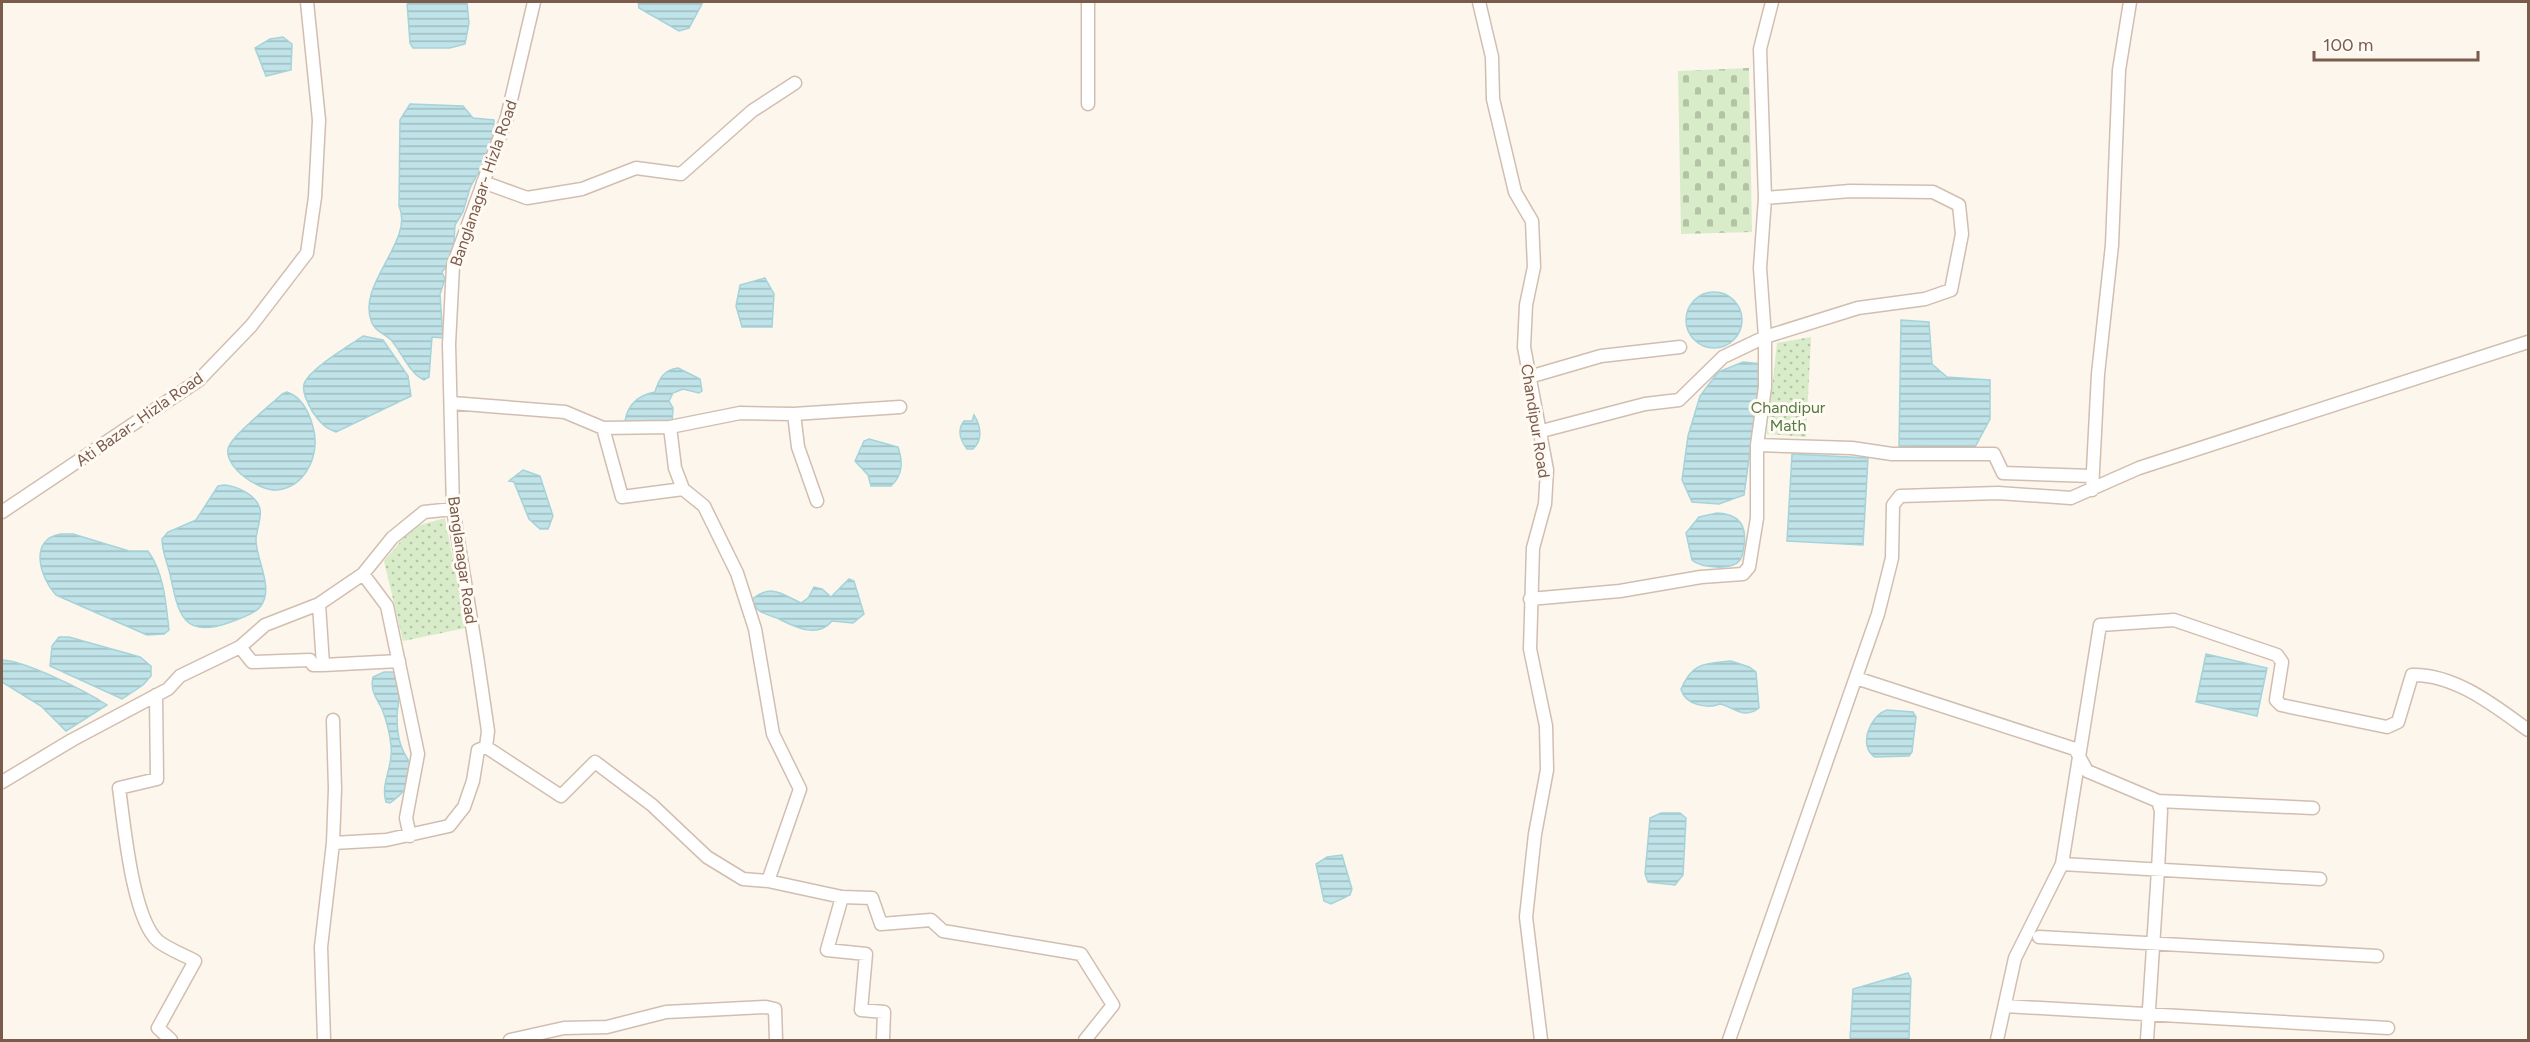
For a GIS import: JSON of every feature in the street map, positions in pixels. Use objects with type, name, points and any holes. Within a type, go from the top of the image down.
[{"type":"street","name":"Ati Bazar- Hizla Road","points":[[2,512],[199,380],[251,326],[307,253],[315,197],[319,120],[307,2]]},
{"type":"street","name":"Banglanagar- Hizla Road","points":[[452,403],[449,344],[453,266],[507,117],[534,2]]},
{"type":"street","points":[[1088,2],[1088,104]]},
{"type":"street","name":"Chandipur Road","points":[[1479,2],[1492,57],[1493,99],[1515,192],[1532,221],[1534,267],[1526,306],[1524,347],[1538,432],[1547,470],[1545,504],[1533,548],[1530,599],[1530,649],[1546,726],[1547,770],[1535,834],[1526,917],[1541,1041]]},
{"type":"street","points":[[1530,599],[1620,591],[1690,578],[1743,574],[1749,567],[1757,518],[1757,445],[1765,387],[1765,337],[1760,268],[1765,198],[1760,49],[1772,2]]},
{"type":"street","points":[[2092,490],[2098,374],[2112,244],[2119,70],[2130,2]]},
{"type":"street","points":[[483,182],[527,198],[582,189],[636,168],[681,174],[752,111],[795,83]]},
{"type":"street","points":[[1538,432],[1645,404],[1679,400],[1723,357],[1765,337],[1858,308],[1925,299],[1951,290],[1962,234],[1959,205],[1933,192],[1850,190],[1765,198]]},
{"type":"street","points":[[1729,1041],[1878,614],[1889,569],[1893,505],[1900,495],[1998,493],[2071,498],[2139,468],[2529,342]]},
{"type":"street","points":[[1529,377],[1601,356],[1680,347]]},
{"type":"street","points":[[452,403],[565,412],[603,428],[670,427],[740,413],[795,414],[900,407]]},
{"type":"street","name":"Banglanagar Road","points":[[333,843],[410,836],[449,826],[464,807],[474,781],[478,750],[486,747],[488,731],[453,509],[452,403]]},
{"type":"street","points":[[795,414],[798,447],[817,501]]},
{"type":"street","points":[[670,427],[675,468],[683,489],[704,506],[737,573],[755,629],[773,734],[800,789],[768,881]]},
{"type":"street","points":[[603,428],[622,497],[683,489]]},
{"type":"street","points":[[1757,445],[1852,448],[1892,454],[1994,454],[2003,473],[2092,476]]},
{"type":"street","points":[[2,782],[72,740],[168,689],[180,676],[240,647],[265,625],[319,604],[363,574],[392,538],[424,512],[453,509]]},
{"type":"street","points":[[363,574],[387,606],[418,754],[406,818],[410,836]]},
{"type":"street","points":[[319,604],[323,665]]},
{"type":"street","points":[[1997,1041],[2015,958],[2062,864],[2100,625],[2174,620],[2277,656],[2282,662],[2276,700],[2281,705],[2387,727],[2398,722],[2412,675],[2431,675],[2485,699],[2529,730]]},
{"type":"street","points":[[240,647],[252,662],[310,660],[313,665],[323,665],[399,661]]},
{"type":"street","points":[[1856,678],[2074,750],[2087,771],[2158,801],[2313,808]]},
{"type":"street","points":[[156,695],[157,779],[119,788],[130,861],[146,925],[158,941],[195,961],[158,1028],[171,1041]]},
{"type":"street","points":[[324,1041],[321,947],[333,843],[335,789],[333,720]]},
{"type":"street","points":[[486,747],[561,796],[595,762],[652,805],[707,857],[743,879],[768,881],[842,897],[872,898],[881,924],[931,920],[943,931],[1081,954],[1113,1005],[1085,1041]]},
{"type":"street","points":[[2147,1041],[2161,811],[2158,801]]},
{"type":"street","points":[[2062,864],[2320,879]]},
{"type":"street","points":[[842,897],[827,950],[866,954],[861,1010],[884,1011],[884,1041]]},
{"type":"street","points":[[2039,937],[2377,956]]},
{"type":"street","points":[[2005,1006],[2388,1028]]},
{"type":"street","points":[[510,1041],[564,1028],[607,1027],[666,1012],[766,1007],[775,1009],[776,1041]]},
{"type":"green space","points":[[1749,68],[1752,232],[1681,234],[1678,71]]},
{"type":"green space","name":"Chandipur Math","points":[[1811,337],[1806,437],[1767,434],[1777,343]]},
{"type":"green space","points":[[445,518],[466,628],[403,641],[384,561],[413,527]]},
{"type":"water","points":[[407,2],[467,2],[469,23],[465,44],[450,48],[413,48],[410,43]]},
{"type":"water","points":[[638,2],[703,2],[689,28],[679,31],[639,8]]},
{"type":"water","points":[[283,37],[292,44],[291,70],[266,76],[255,48],[270,39]]},
{"type":"water","points":[[410,104],[463,106],[473,118],[494,120],[493,145],[470,188],[463,212],[455,225],[453,259],[442,272],[445,279],[440,294],[443,338],[432,337],[429,377],[424,380],[410,368],[390,339],[374,326],[369,308],[371,294],[399,234],[402,220],[399,206],[400,120]]},
{"type":"water","points":[[765,278],[774,294],[772,327],[742,327],[736,306],[740,285]]},
{"type":"water","points":[[1714,292],[1725,294],[1734,300],[1740,309],[1742,320],[1740,331],[1734,340],[1725,346],[1714,348],[1703,346],[1694,340],[1688,331],[1686,320],[1688,309],[1694,300],[1703,294]]},
{"type":"water","points":[[1901,320],[1929,322],[1932,364],[1947,377],[1990,380],[1990,419],[1974,449],[1899,447]]},
{"type":"water","points":[[363,336],[383,340],[408,376],[411,396],[336,432],[322,424],[312,411],[307,401],[304,384],[321,365]]},
{"type":"water","points":[[1743,362],[1762,364],[1744,495],[1719,504],[1692,502],[1682,480],[1688,436],[1700,396],[1718,372]]},
{"type":"water","points":[[678,368],[700,379],[702,391],[699,393],[683,389],[673,393],[669,401],[673,408],[672,424],[628,424],[625,421],[626,415],[635,401],[655,392],[662,376]]},
{"type":"water","points":[[287,392],[297,397],[307,411],[313,427],[315,447],[313,458],[303,476],[296,483],[277,490],[261,487],[237,471],[232,464],[228,449],[243,429]]},
{"type":"water","points":[[974,415],[980,437],[973,449],[967,449],[961,439],[960,431],[964,421],[972,421]]},
{"type":"water","points":[[869,439],[898,447],[901,468],[891,486],[871,486],[868,475],[855,461],[864,441]]},
{"type":"water","points":[[1792,454],[1868,458],[1863,545],[1787,541]]},
{"type":"water","points":[[523,470],[540,476],[553,516],[548,529],[540,529],[529,519],[514,482],[509,481]]},
{"type":"water","points":[[224,485],[240,489],[250,495],[260,509],[256,540],[266,592],[258,610],[228,623],[201,627],[192,625],[180,610],[162,539],[168,532],[196,520],[218,486]]},
{"type":"water","points":[[1717,513],[1736,518],[1743,527],[1745,539],[1742,557],[1730,566],[1702,565],[1692,560],[1686,533],[1699,517]]},
{"type":"water","points":[[73,534],[129,551],[148,551],[161,579],[169,630],[164,634],[147,635],[56,595],[45,579],[40,560],[44,543],[51,537]]},
{"type":"water","points":[[849,579],[854,581],[864,614],[853,623],[832,621],[820,629],[807,630],[759,611],[752,599],[759,594],[772,591],[801,603],[808,598],[814,587],[822,589],[831,597]]},
{"type":"water","points":[[59,637],[69,637],[140,657],[151,666],[151,676],[143,685],[122,699],[50,666],[52,646]]},
{"type":"water","points":[[2206,654],[2267,668],[2257,716],[2196,702]]},
{"type":"water","points":[[2,660],[26,665],[40,671],[107,705],[66,731],[41,706],[2,682]]},
{"type":"water","points":[[1731,661],[1756,672],[1759,708],[1744,713],[1720,704],[1703,706],[1687,699],[1683,694],[1681,689],[1685,680],[1695,669],[1706,664]]},
{"type":"water","points":[[384,672],[394,672],[399,682],[398,732],[411,769],[408,785],[390,803],[386,802],[385,795],[391,761],[389,732],[372,686],[373,677]]},
{"type":"water","points":[[1887,710],[1913,712],[1916,717],[1912,752],[1909,756],[1875,757],[1867,746],[1871,725],[1875,718]]},
{"type":"water","points":[[1661,813],[1680,813],[1686,818],[1683,875],[1675,885],[1648,882],[1645,874],[1650,818]]},
{"type":"water","points":[[1342,855],[1352,889],[1350,895],[1331,904],[1324,901],[1316,864],[1327,857]]},
{"type":"water","points":[[1908,973],[1911,979],[1909,1040],[1850,1040],[1853,989]]}]
